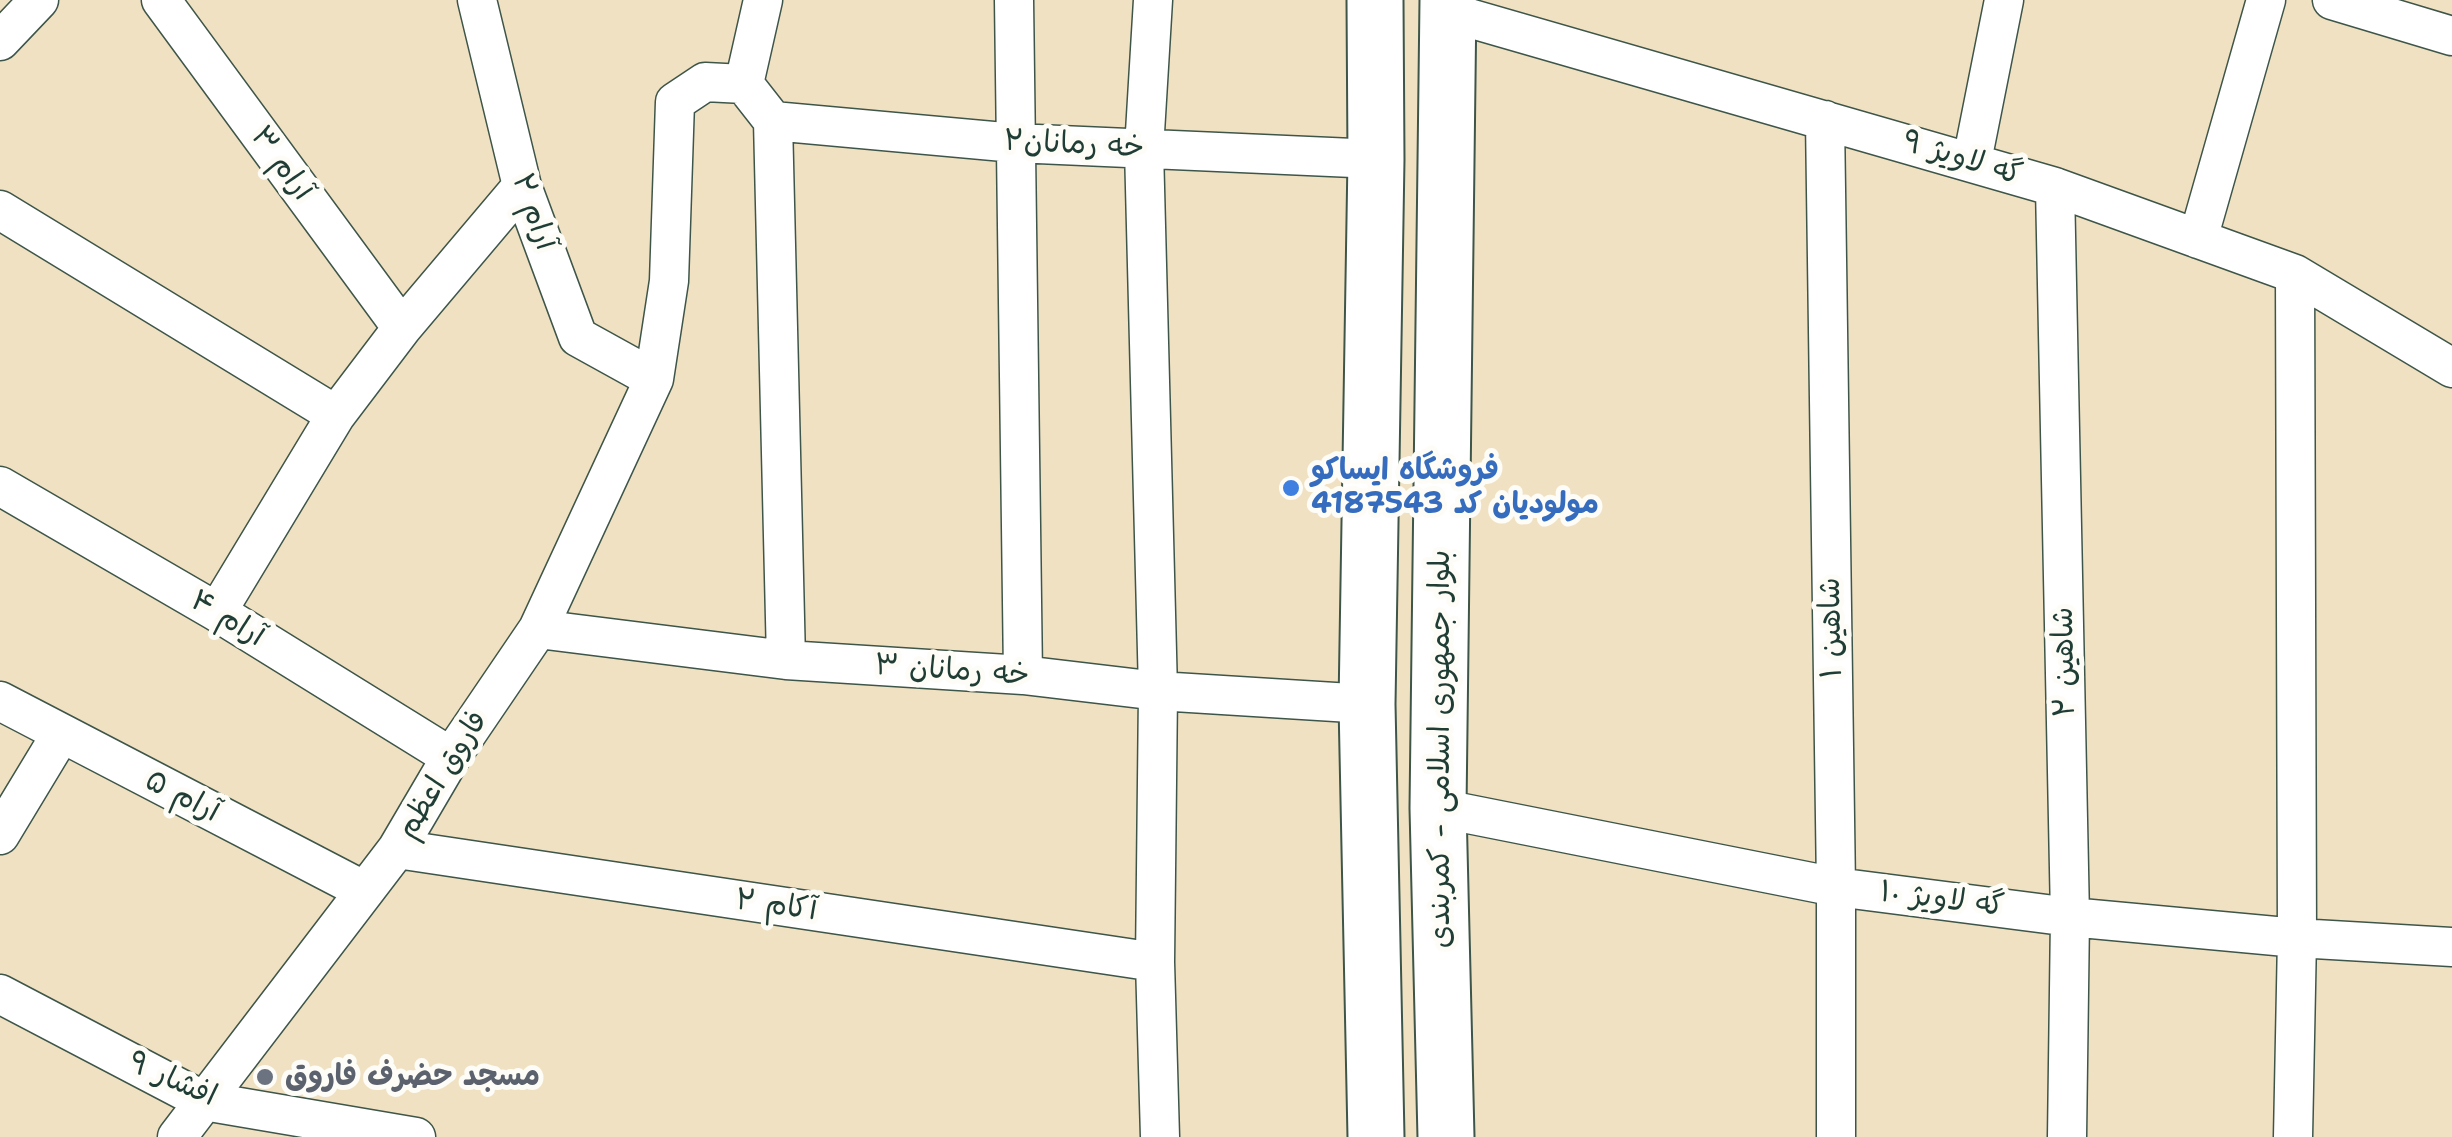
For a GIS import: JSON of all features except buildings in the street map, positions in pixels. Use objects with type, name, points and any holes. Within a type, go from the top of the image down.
[{"type":"main road","points":[[1375,0],[1367,704],[1376,1137]]},
{"type":"main road","name":"بلوار جمهوری اسلامی - کمربندی","points":[[1446,1137],[1438,808],[1448,6]]},
{"type":"street","points":[[0,41],[40,0]]},
{"type":"street","name":"آرام ۳","points":[[161,0],[402,328]]},
{"type":"street","name":"آرام ۲","points":[[477,0],[522,186],[578,336],[654,379]]},
{"type":"street","points":[[763,0],[744,84],[773,121],[786,660]]},
{"type":"street","points":[[1014,0],[1022,675]]},
{"type":"street","points":[[1153,0],[1144,149],[1158,692],[1155,962],[1160,1137]]},
{"type":"street","points":[[1972,161],[2004,0]]},
{"type":"street","points":[[2198,238],[2266,0]]},
{"type":"street","points":[[2332,0],[2452,36]]},
{"type":"street","name":"گه لاویژ ۹","points":[[1448,6],[1972,161],[2198,238],[2295,274],[2452,368]]},
{"type":"street","name":"فاروق اعظم","points":[[177,1137],[397,849],[451,756],[538,629],[654,379],[669,281],[675,102],[705,82],[744,84]]},
{"type":"street","name":"شاهین ۱","points":[[1825,120],[1836,1137]]},
{"type":"street","name":"خه رمانان۲","points":[[773,121],[1016,142],[1376,158]]},
{"type":"street","points":[[217,612],[336,415],[402,328],[522,186]]},
{"type":"street","name":"شاهین ۲","points":[[2055,187],[2070,917],[2067,1137]]},
{"type":"street","points":[[0,210],[336,415]]},
{"type":"street","points":[[2293,1137],[2297,938],[2295,274]]},
{"type":"street","name":"آرام ۴","points":[[0,486],[217,612],[451,756]]},
{"type":"street","name":"خه رمانان ۳","points":[[538,629],[786,660],[1022,675],[1158,692],[1367,704]]},
{"type":"street","name":"آرام ۵","points":[[0,701],[365,892]]},
{"type":"street","points":[[0,836],[62,734]]},
{"type":"street","name":"گه لاویژ ۱۰","points":[[1438,808],[1836,887],[2070,917],[2297,938],[2452,947]]},
{"type":"street","name":"آکام ۲","points":[[397,849],[1155,962]]},
{"type":"street","name":"افشار ۹","points":[[0,994],[204,1101],[416,1137]]},
{"type":"place","name":"فروشگاە ایساکو مولودیان کد 4187543","points":[[1291,488]]},
{"type":"place","name":"مسجد حضرف فاروق","points":[[265,1077]]}]
